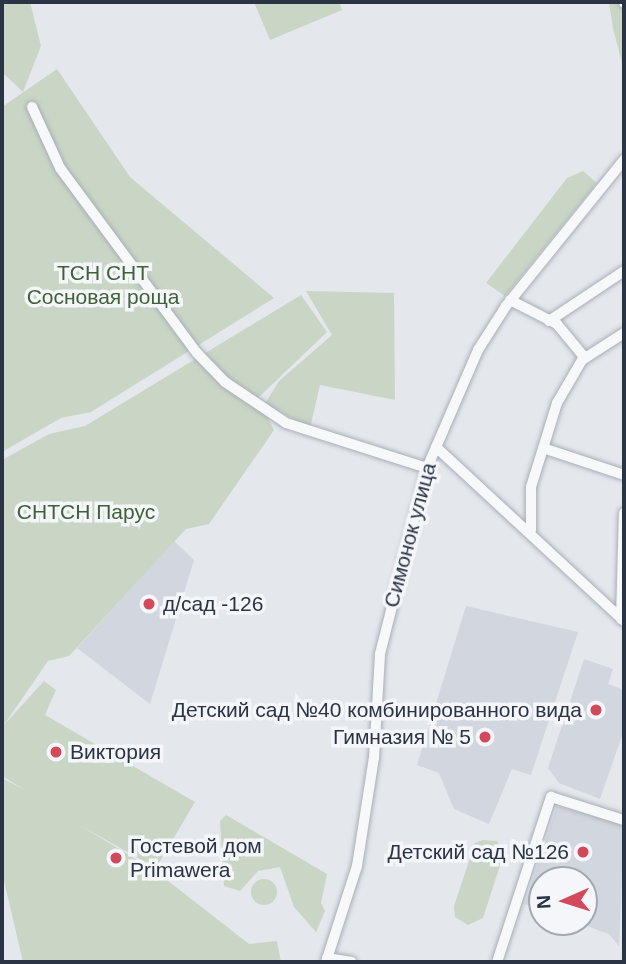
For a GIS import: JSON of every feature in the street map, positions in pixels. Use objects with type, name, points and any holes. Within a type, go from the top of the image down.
[{"type":"street","points":[[32,107],[67,178],[225,382],[286,423],[427,467]]},
{"type":"street","name":"Симонок улица","points":[[327,960],[357,866],[374,758],[380,654],[427,467],[478,350],[510,300],[624,160]]},
{"type":"street","points":[[549,321],[624,271]]},
{"type":"street","points":[[510,300],[549,321],[585,358]]},
{"type":"street","points":[[531,530],[531,487],[557,403],[585,358],[624,333]]},
{"type":"street","points":[[436,447],[531,530],[622,620]]},
{"type":"street","points":[[543,447],[624,475]]},
{"type":"street","points":[[622,620],[624,513]]},
{"type":"street","points":[[498,962],[551,797],[624,820]]},
{"type":"street","points":[[327,960],[352,962]]},
{"type":"shaded area","name":"д/сад -126","points":[[174,541],[194,560],[150,704],[77,648]]},
{"type":"shaded area","name":"Гимназия № 5","points":[[466,606],[578,632],[531,775],[512,769],[489,824],[454,809],[439,773],[417,765]]},
{"type":"shaded area","name":"Детский сад №40 комбинированного вида","points":[[584,659],[613,669],[608,684],[624,690],[624,730],[600,799],[559,783],[548,768]]},
{"type":"shaded area","name":"Детский сад №126","points":[[557,806],[624,825],[619,946],[609,934],[598,930],[598,866],[537,866]]},
{"type":"green space","points":[[2,2],[30,2],[41,46],[23,92],[2,72]]},
{"type":"green space","points":[[254,2],[339,2],[342,10],[270,40]]},
{"type":"green space","points":[[609,2],[622,2],[624,71],[613,28]]},
{"type":"green space","name":"ТСН СНТ Сосновая роща","points":[[57,69],[130,177],[274,298],[91,412],[61,418],[2,452],[2,107]]},
{"type":"green space","points":[[583,171],[597,183],[505,296],[486,283],[567,178]]},
{"type":"green space","points":[[306,291],[394,293],[395,400],[320,385],[310,428],[265,404],[279,381],[332,335]]},
{"type":"green space","name":"СНТСН Парус","points":[[301,295],[327,332],[258,398],[274,430],[209,524],[186,529],[69,656],[48,661],[4,725],[44,681],[56,690],[45,715],[195,802],[156,868],[81,826],[154,870],[249,944],[277,941],[281,962],[23,962],[2,872],[2,778],[25,790],[2,776],[2,460],[49,434],[85,426]]},
{"type":"green space","points":[[226,815],[327,874],[321,903],[325,911],[316,932],[294,907],[280,867],[258,871],[240,891],[224,886],[220,821]]},
{"type":"green space","points":[[483,840],[497,841],[504,853],[483,918],[468,925],[455,917],[454,906],[475,843]]},
{"type":"green space","points":[[264,879],[273,883],[277,892],[273,901],[264,905],[255,901],[251,892],[255,883]]},
{"type":"place","name":"д/сад -126","points":[[149,604]]},
{"type":"place","name":"Детский сад №40 комбинированного вида","points":[[596,710]]},
{"type":"place","name":"Гимназия № 5","points":[[485,737]]},
{"type":"place","name":"Виктория","points":[[56,752]]},
{"type":"place","name":"Детский сад №126","points":[[583,852]]},
{"type":"place","name":"Гостевой дом Primawera","points":[[116,858]]}]
